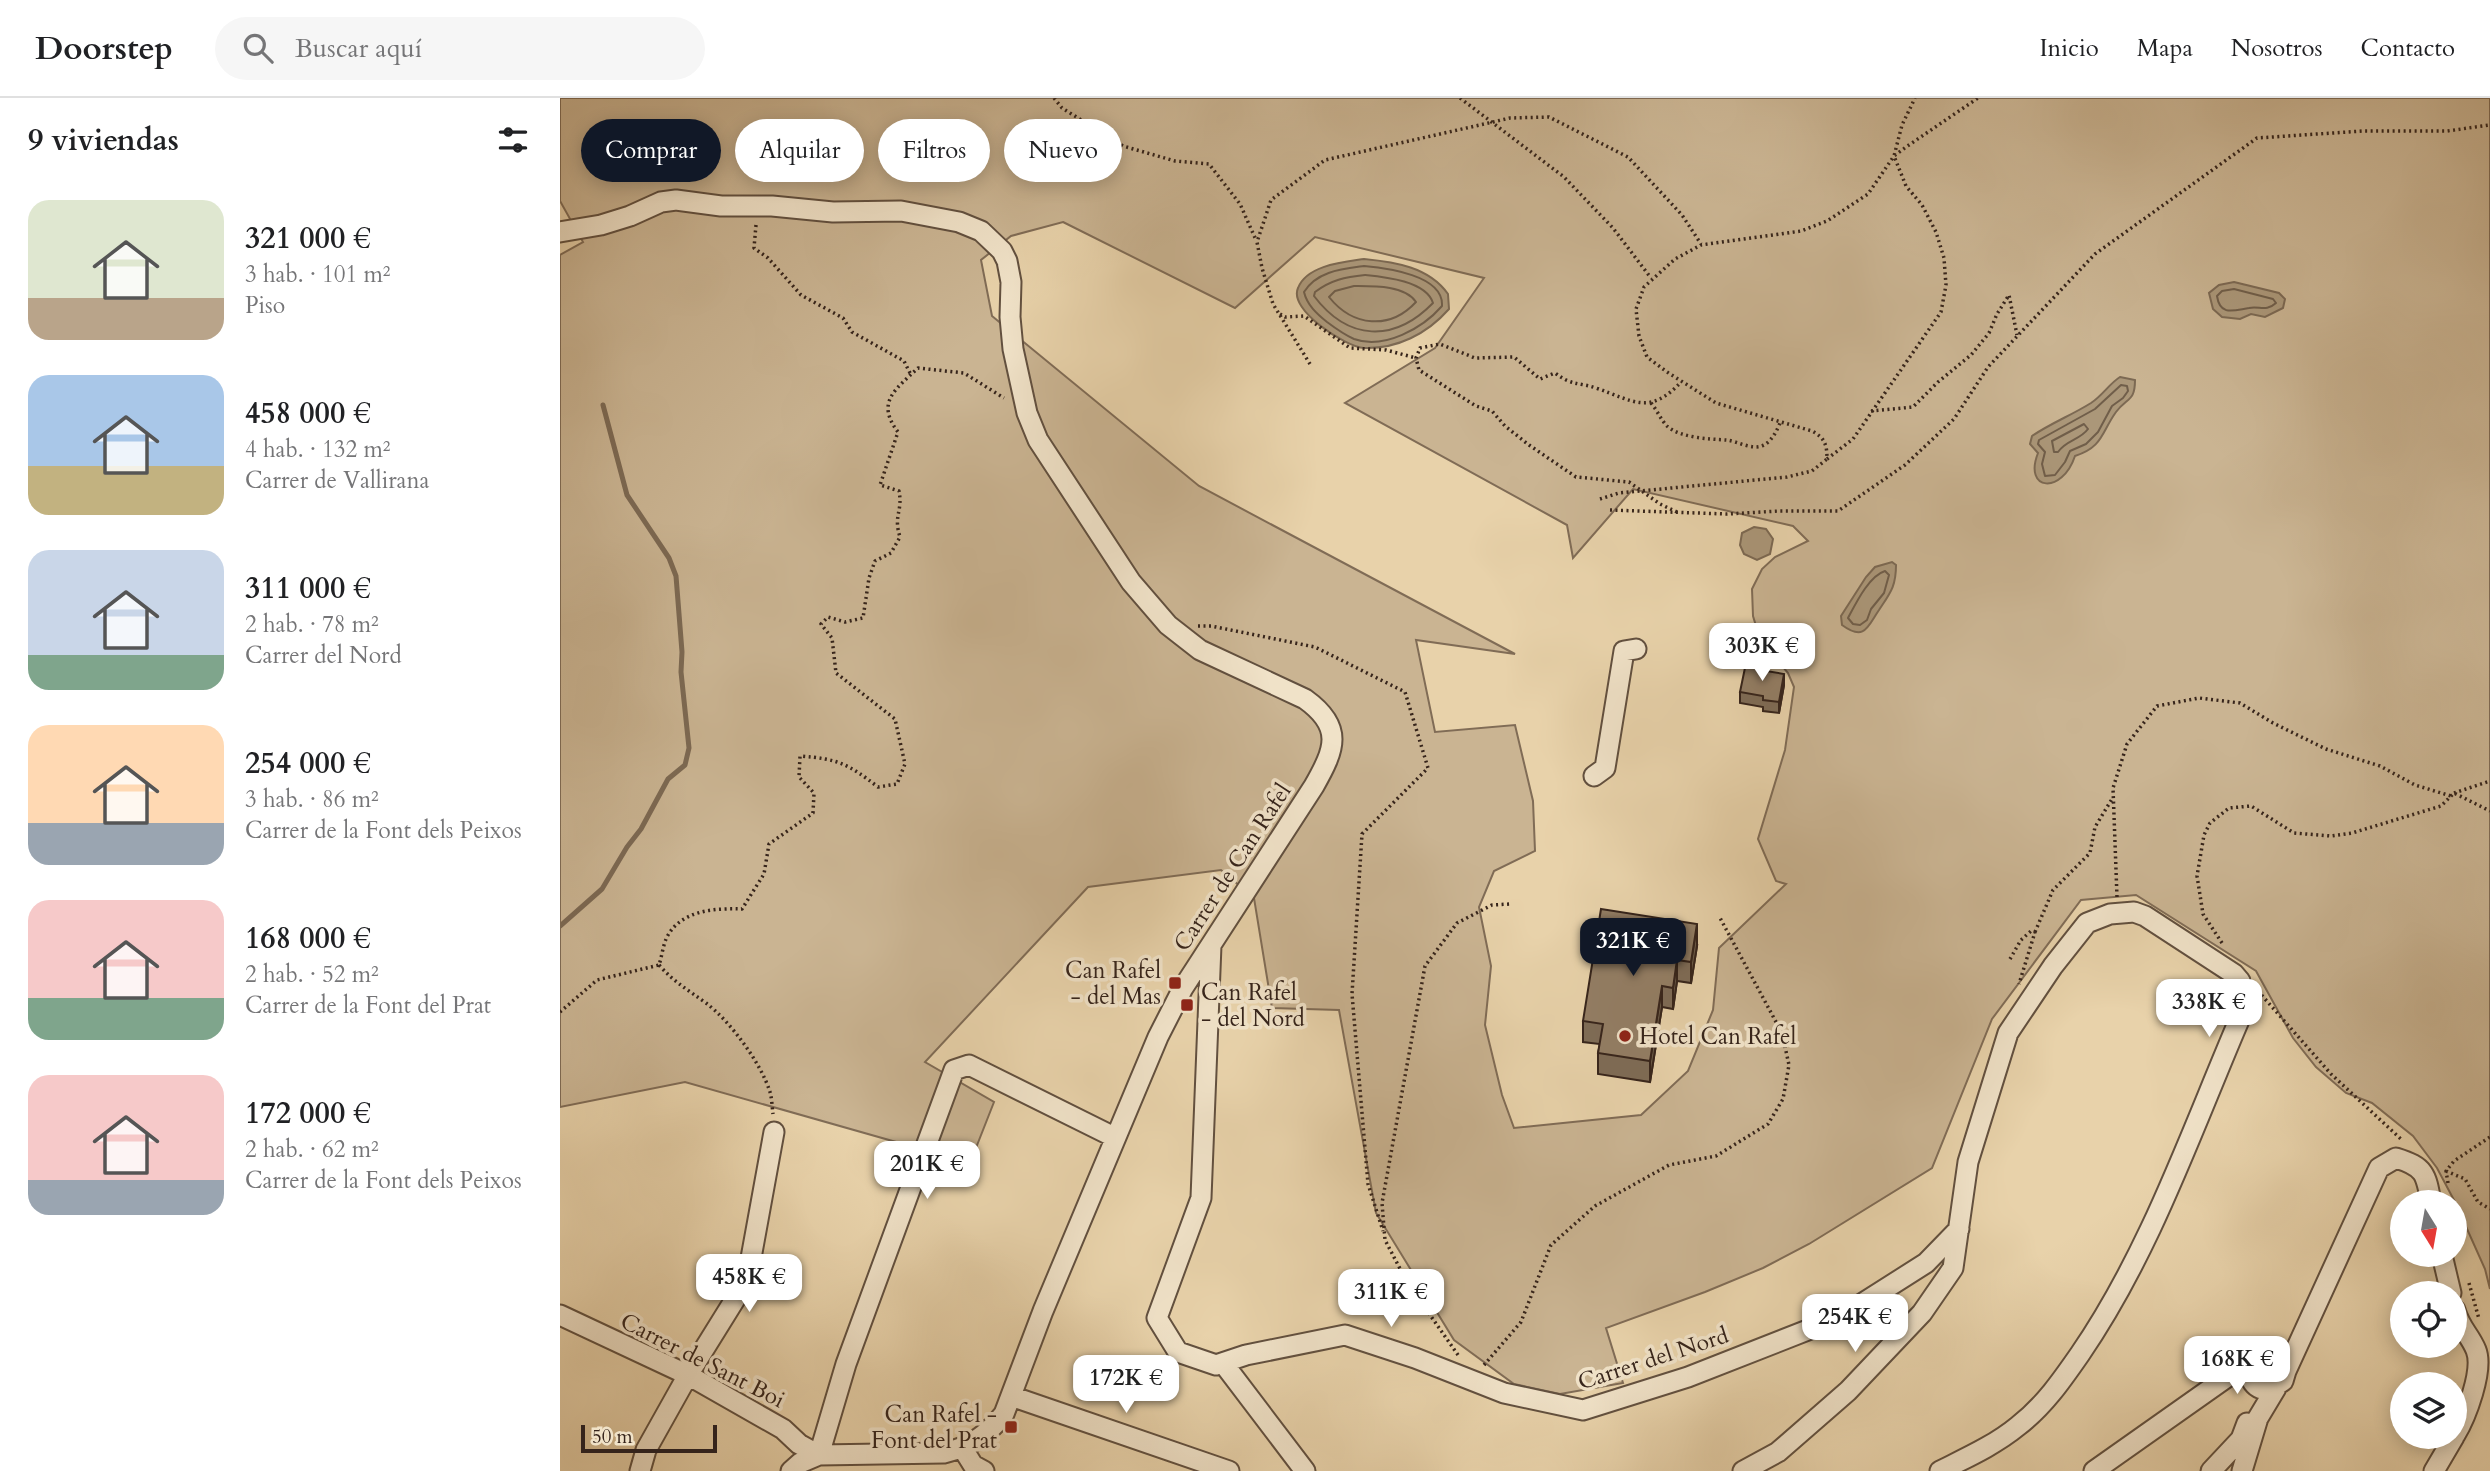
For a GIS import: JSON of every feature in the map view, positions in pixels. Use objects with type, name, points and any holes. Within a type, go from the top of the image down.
[{"type":"street","points":[[560,232],[601,225],[661,202],[676,200],[721,206],[760,205]]},
{"type":"street","name":"Carrer de Can Rafel","points":[[760,205],[833,212],[901,211],[959,222],[981,231],[1002,251],[1007,261],[1011,282],[1013,349],[1027,413],[1038,440],[1131,582],[1168,625],[1200,650],[1305,699],[1320,710],[1328,720],[1332,736],[1332,751],[1314,786],[1183,988],[1158,1037],[1114,1137],[1004,1413],[993,1427],[963,1449],[944,1453],[819,1455],[800,1463],[791,1471]]},
{"type":"street","points":[[1594,776],[1605,768],[1624,651],[1636,649]]},
{"type":"street","points":[[1743,1471],[1778,1452],[1798,1435],[1847,1391],[1922,1313],[1953,1268],[1968,1162],[2008,1033],[2053,966],[2087,923],[2118,913],[2134,912],[2145,916],[2234,974],[2240,981],[2240,1018],[2138,1257],[2105,1317],[2053,1393],[2018,1427],[1940,1471]]},
{"type":"street","name":"Carrer del Nord","points":[[1211,943],[1201,1198],[1157,1318],[1178,1352],[1216,1365],[1246,1355],[1345,1335],[1415,1358],[1504,1393],[1583,1410],[1688,1377],[1841,1317],[1926,1263],[1959,1229]]},
{"type":"street","points":[[819,1455],[850,1352],[954,1070],[969,1065],[1114,1137]]},
{"type":"street","points":[[640,1471],[646,1450],[688,1375],[747,1280],[774,1132]]},
{"type":"street","points":[[2211,1471],[2241,1439],[2262,1383],[2302,1335],[2379,1168],[2396,1158],[2413,1163],[2427,1178],[2429,1190]]},
{"type":"street","name":"Carrer de Sant Boi","points":[[560,1315],[688,1375],[783,1429],[799,1444],[819,1455]]},
{"type":"street","points":[[2467,1337],[2477,1351],[2476,1378],[2467,1414]]},
{"type":"street","points":[[1223,1363],[1305,1471]]},
{"type":"street","points":[[2094,1471],[2221,1382],[2262,1383]]},
{"type":"street","points":[[2221,1382],[2262,1383]]},
{"type":"street","points":[[2242,1471],[2262,1383]]},
{"type":"street","points":[[1011,1396],[1229,1471]]},
{"type":"street","points":[[963,1449],[973,1465],[984,1471]]},
{"type":"street","points":[[2434,1471],[2447,1449]]},
{"type":"path","points":[[1054,98],[1055,103],[1062,108],[1123,146],[1175,161],[1209,164],[1240,204],[1257,242],[1273,304],[1310,363]]},
{"type":"path","points":[[1460,98],[1564,177],[1612,228],[1651,278]]},
{"type":"path","points":[[1601,499],[1619,493],[1787,477],[1812,471],[1853,439],[1941,312],[1945,285],[1944,258],[1936,232],[1922,205],[1906,186],[1894,156],[1902,125],[1915,98]]},
{"type":"path","points":[[1827,458],[1827,446],[1822,436],[1716,403],[1647,357],[1639,336],[1636,309],[1644,287],[1675,259],[1701,245],[1801,231],[1827,221],[1868,194],[1894,156],[1978,98]]},
{"type":"path","points":[[1257,242],[1271,200],[1325,160],[1493,121],[1549,117],[1628,157],[1682,215],[1701,245]]},
{"type":"path","points":[[1610,510],[1727,514],[1838,512],[1905,465],[1954,419],[1988,367],[2095,254],[2257,138],[2363,131],[2447,131],[2490,125]]},
{"type":"path","points":[[760,205],[754,248],[768,258],[801,295],[843,318],[852,332],[904,361],[911,375]]},
{"type":"path","points":[[1871,411],[1913,407],[1971,355],[1989,333],[1997,313],[2009,295],[2017,335]]},
{"type":"path","points":[[1279,313],[1285,317],[1304,316],[1350,348],[1386,350],[1416,358]]},
{"type":"path","points":[[1679,513],[1660,504],[1629,482],[1576,477],[1530,445],[1492,411],[1476,406],[1419,370],[1416,358],[1420,348],[1440,344],[1475,358],[1514,357],[1540,379],[1555,373],[1568,382],[1592,387],[1631,402],[1651,403],[1662,400],[1681,381]]},
{"type":"path","points":[[659,965],[667,937],[680,920],[712,908],[742,909],[764,874],[769,844],[813,813],[814,793],[799,777],[800,756],[823,758],[850,766],[878,786],[897,783],[905,764],[895,719],[836,673],[832,638],[821,624],[828,617],[845,622],[863,618],[869,578],[875,561],[891,552],[900,537],[895,522],[901,504],[899,491],[880,485],[898,432],[888,419],[886,405],[894,392],[918,368],[964,373],[1027,413]]},
{"type":"path","points":[[1651,403],[1668,427],[1714,441],[1727,440],[1754,447],[1764,445],[1774,435],[1780,422]]},
{"type":"path","points":[[1168,625],[1211,626],[1315,647],[1405,691],[1428,768],[1362,834],[1352,994],[1368,1184],[1385,1240],[1407,1282],[1472,1379],[1521,1321],[1551,1245],[1595,1206],[1669,1165],[1717,1156],[1768,1124],[1783,1099],[1789,1065],[1782,1033],[1719,916]]},
{"type":"path","points":[[2118,913],[2113,788],[2127,744],[2157,706],[2199,698],[2240,703],[2326,749],[2381,765],[2414,785],[2452,795],[2490,811]]},
{"type":"path","points":[[2224,946],[2203,914],[2197,876],[2204,835],[2210,823],[2229,808],[2251,806],[2294,833],[2331,836],[2352,833],[2441,806],[2452,795],[2490,781]]},
{"type":"path","points":[[2018,988],[2035,932],[2053,890],[2090,853],[2095,827],[2113,797]]},
{"type":"path","points":[[1385,1240],[1382,1203],[1385,1176],[1425,966],[1457,923],[1492,905],[1510,904]]},
{"type":"path","points":[[2010,959],[2021,940],[2031,931],[2035,932]]},
{"type":"path","points":[[560,1012],[597,980],[659,965]]},
{"type":"path","points":[[659,965],[675,983],[707,1004],[729,1025],[743,1044],[771,1093],[774,1132]]},
{"type":"path","points":[[2240,981],[2252,985],[2331,1074],[2412,1148],[2413,1163]]},
{"type":"path","points":[[2490,1137],[2454,1161],[2446,1171],[2465,1179],[2478,1202],[2490,1209]]},
{"type":"shaded area","points":[[560,98],[2490,98],[2490,1289],[2485,1269],[2468,1231],[2468,1190],[2449,1190],[2437,1168],[2413,1136],[2372,1103],[2346,1093],[2316,1067],[2293,1038],[2256,971],[2136,895],[2081,900],[1992,1019],[1932,1168],[1809,1244],[1763,1268],[1606,1328],[1623,1383],[1560,1394],[1514,1384],[1454,1340],[1376,1213],[1339,1010],[1272,1008],[1254,898],[1221,870],[1088,887],[925,1062],[994,1102],[970,1163],[685,1082],[560,1107],[560,255],[583,242],[560,201]],"holes":[[[1063,222],[1235,308],[1315,237],[1484,278],[1435,348],[1345,403],[1567,525],[1573,558],[1633,489],[1793,526],[1808,541],[1775,557],[1762,569],[1752,589],[1753,616],[1760,639],[1788,673],[1794,687],[1785,750],[1758,839],[1776,881],[1786,884],[1719,948],[1713,1010],[1688,1071],[1641,1115],[1514,1128],[1502,1095],[1485,1025],[1491,966],[1479,907],[1494,871],[1535,851],[1533,801],[1515,725],[1435,732],[1416,640],[1515,654],[1199,486],[992,316],[981,260],[1011,236]]]},
{"type":"water","points":[[1364,259],[1399,264],[1421,272],[1448,294],[1449,309],[1421,333],[1388,346],[1364,348],[1333,334],[1302,307],[1297,297],[1298,288],[1309,274],[1318,270],[1337,263]]},
{"type":"water","points":[[2234,282],[2279,293],[2285,299],[2283,308],[2265,317],[2251,314],[2240,319],[2222,317],[2213,309],[2209,293],[2219,285]]},
{"type":"water","points":[[2120,377],[2135,380],[2134,392],[2116,412],[2096,444],[2075,456],[2062,477],[2054,482],[2040,481],[2035,466],[2038,453],[2030,444],[2032,436],[2091,403]]},
{"type":"water","points":[[1754,527],[1766,529],[1773,539],[1770,554],[1757,560],[1744,554],[1740,545],[1742,533]]},
{"type":"water","points":[[1892,562],[1896,565],[1894,584],[1869,626],[1856,632],[1842,625],[1841,616],[1866,577],[1875,567]]},
{"type":"building","points":[[1746,663],[1767,667],[1766,671],[1784,674],[1779,702],[1740,692]]},
{"type":"building","points":[[1601,909],[1697,924],[1691,962],[1677,960],[1673,988],[1662,986],[1650,1061],[1598,1053],[1603,1024],[1583,1021]]},
{"type":"waterway","points":[[560,926],[602,889],[641,829],[668,779],[685,765],[689,748],[681,672],[676,576],[669,558],[627,495],[603,405]]},
{"type":"place","name":"Can Rafel - del Mas","points":[[1175,983]]},
{"type":"place","name":"Can Rafel - del Nord","points":[[1187,1005]]},
{"type":"place","name":"Hotel Can Rafel","points":[[1625,1036]]},
{"type":"place","name":"Can Rafel - Font del Prat","points":[[1011,1427]]}]
